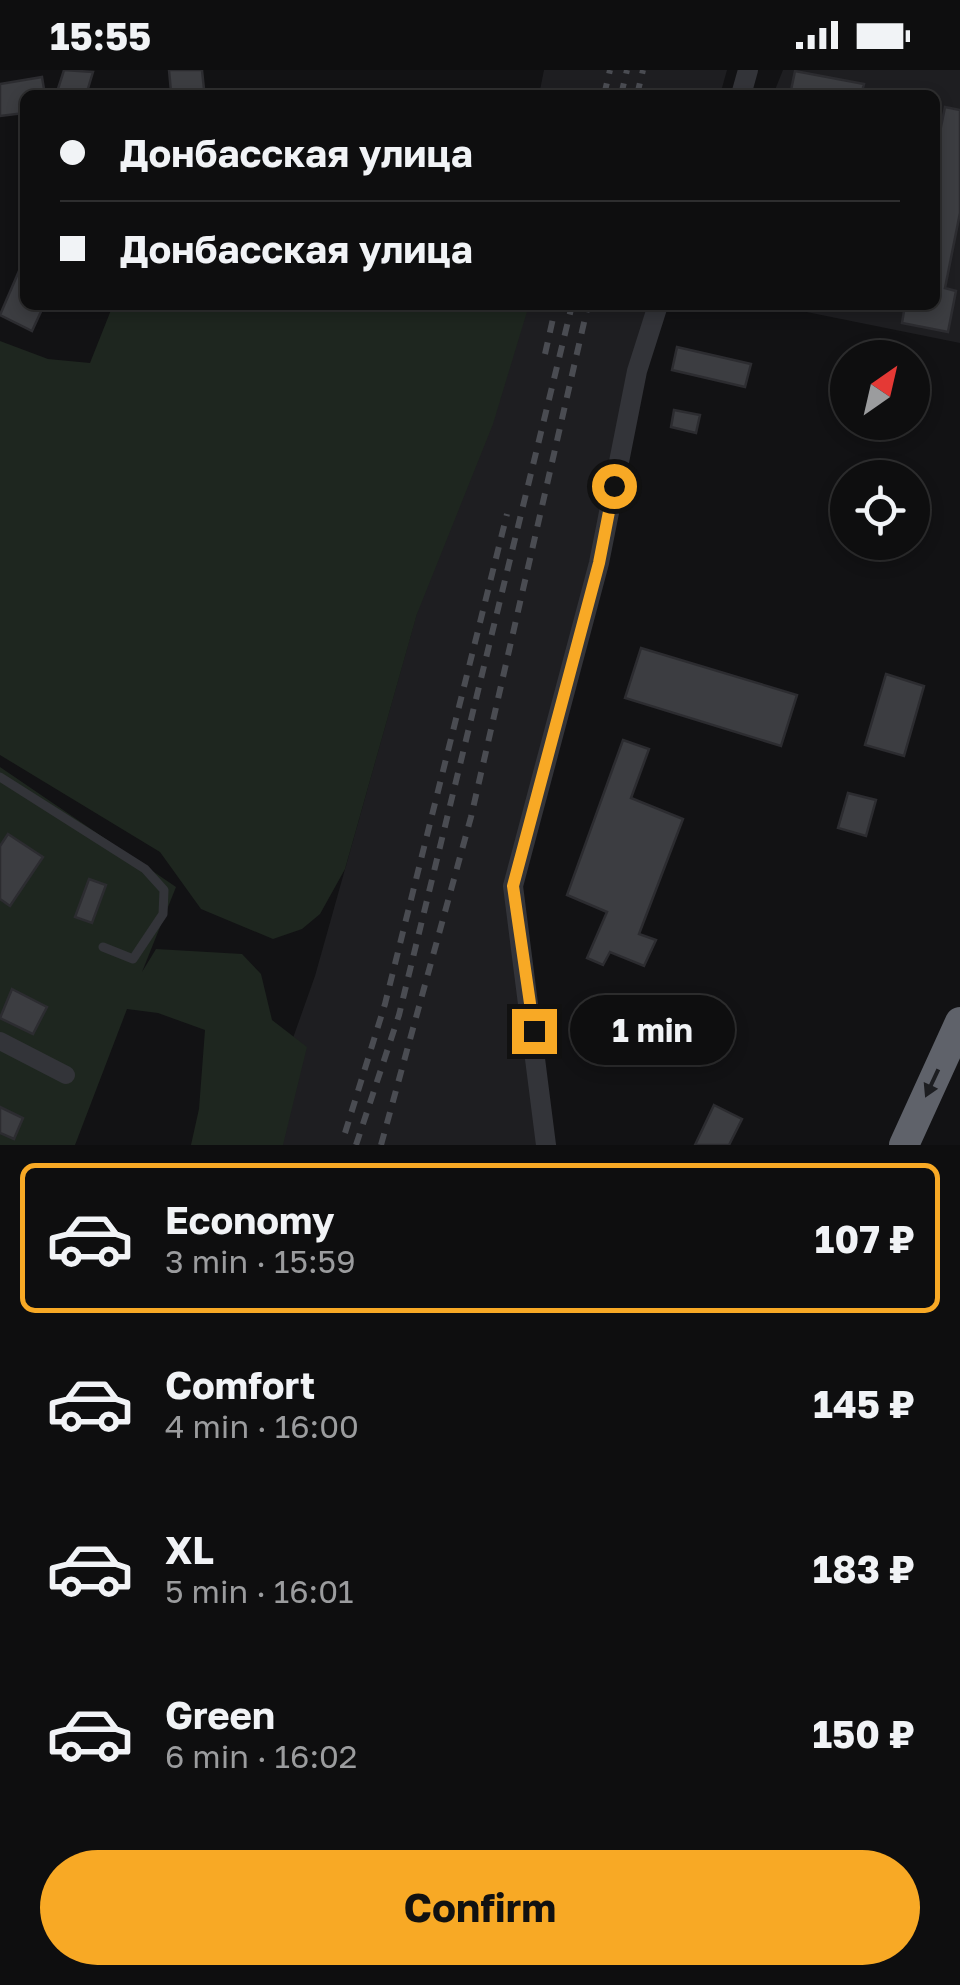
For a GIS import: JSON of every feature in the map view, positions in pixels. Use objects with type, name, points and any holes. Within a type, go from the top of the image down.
[{"type":"highway","points":[[904,1145],[960,1022]]},
{"type":"street","points":[[546,1145],[513,886],[599,563],[637,370],[656,310]]},
{"type":"street","points":[[0,1041],[66,1075]]},
{"type":"lane","points":[[0,778],[145,869],[164,890],[163,914],[132,959],[103,947]]},
{"type":"shaded area","points":[[544,70],[727,70],[721,90],[540,90]]},
{"type":"shaded area","points":[[783,70],[960,70],[960,343],[797,310],[940,310],[940,90],[775,90]]},
{"type":"shaded area","points":[[111,310],[527,310],[493,424],[417,614],[345,869],[320,914],[302,929],[273,939],[201,909],[160,852],[0,755],[0,341],[48,359],[90,363]]},
{"type":"shaded area","points":[[492,310],[663,310],[509,883],[537,1145],[255,1145],[315,976],[420,602]]},
{"type":"shaded area","points":[[0,767],[176,887],[142,972],[156,949],[242,954],[261,974],[272,1020],[307,1047],[283,1145],[191,1145],[199,1109],[205,1030],[158,1013],[127,1009],[75,1145],[0,1145]]},
{"type":"building","points":[[64,70],[93,72],[88,90],[58,90]]},
{"type":"building","points":[[169,70],[202,70],[204,89],[171,90]]},
{"type":"building","points":[[795,71],[864,84],[862,90],[791,90]]},
{"type":"building","points":[[42,77],[44,90],[20,90],[20,114],[0,116],[0,84]]},
{"type":"building","points":[[945,107],[960,110],[960,213],[945,288],[956,291],[948,332],[902,323],[904,310],[940,310],[940,132]]},
{"type":"building","points":[[19,271],[20,310],[42,310],[32,331],[0,315]]},
{"type":"building","points":[[677,347],[751,364],[745,387],[672,370]]},
{"type":"building","points":[[674,410],[700,415],[696,433],[671,427]]},
{"type":"building","points":[[641,648],[797,695],[781,746],[625,698]]},
{"type":"building","points":[[886,674],[924,686],[904,756],[865,745]]},
{"type":"building","points":[[623,740],[649,749],[631,798],[683,819],[639,934],[656,940],[644,966],[610,952],[603,965],[587,958],[607,912],[567,895]]},
{"type":"building","points":[[848,793],[876,800],[866,836],[838,828]]},
{"type":"building","points":[[8,834],[43,857],[10,906],[0,899],[0,846]]},
{"type":"building","points":[[89,879],[106,885],[92,923],[75,917]]},
{"type":"building","points":[[12,989],[47,1007],[33,1034],[0,1018]]},
{"type":"building","points":[[714,1105],[742,1119],[729,1145],[695,1145]]},
{"type":"building","points":[[0,1107],[23,1118],[14,1139],[0,1133]]},
{"type":"railway","points":[[605,90],[610,70]]},
{"type":"railway","points":[[622,90],[627,70]]},
{"type":"railway","points":[[638,90],[643,70]]},
{"type":"railway","points":[[545,354],[555,310]]},
{"type":"railway","points":[[356,1145],[399,1015],[571,310]]},
{"type":"railway","points":[[381,1145],[471,817],[587,310]]},
{"type":"railway","points":[[345,1133],[385,1004],[507,514]]},
{"type":"route","points":[[534,1031],[513,886],[599,563],[614,486]]}]
